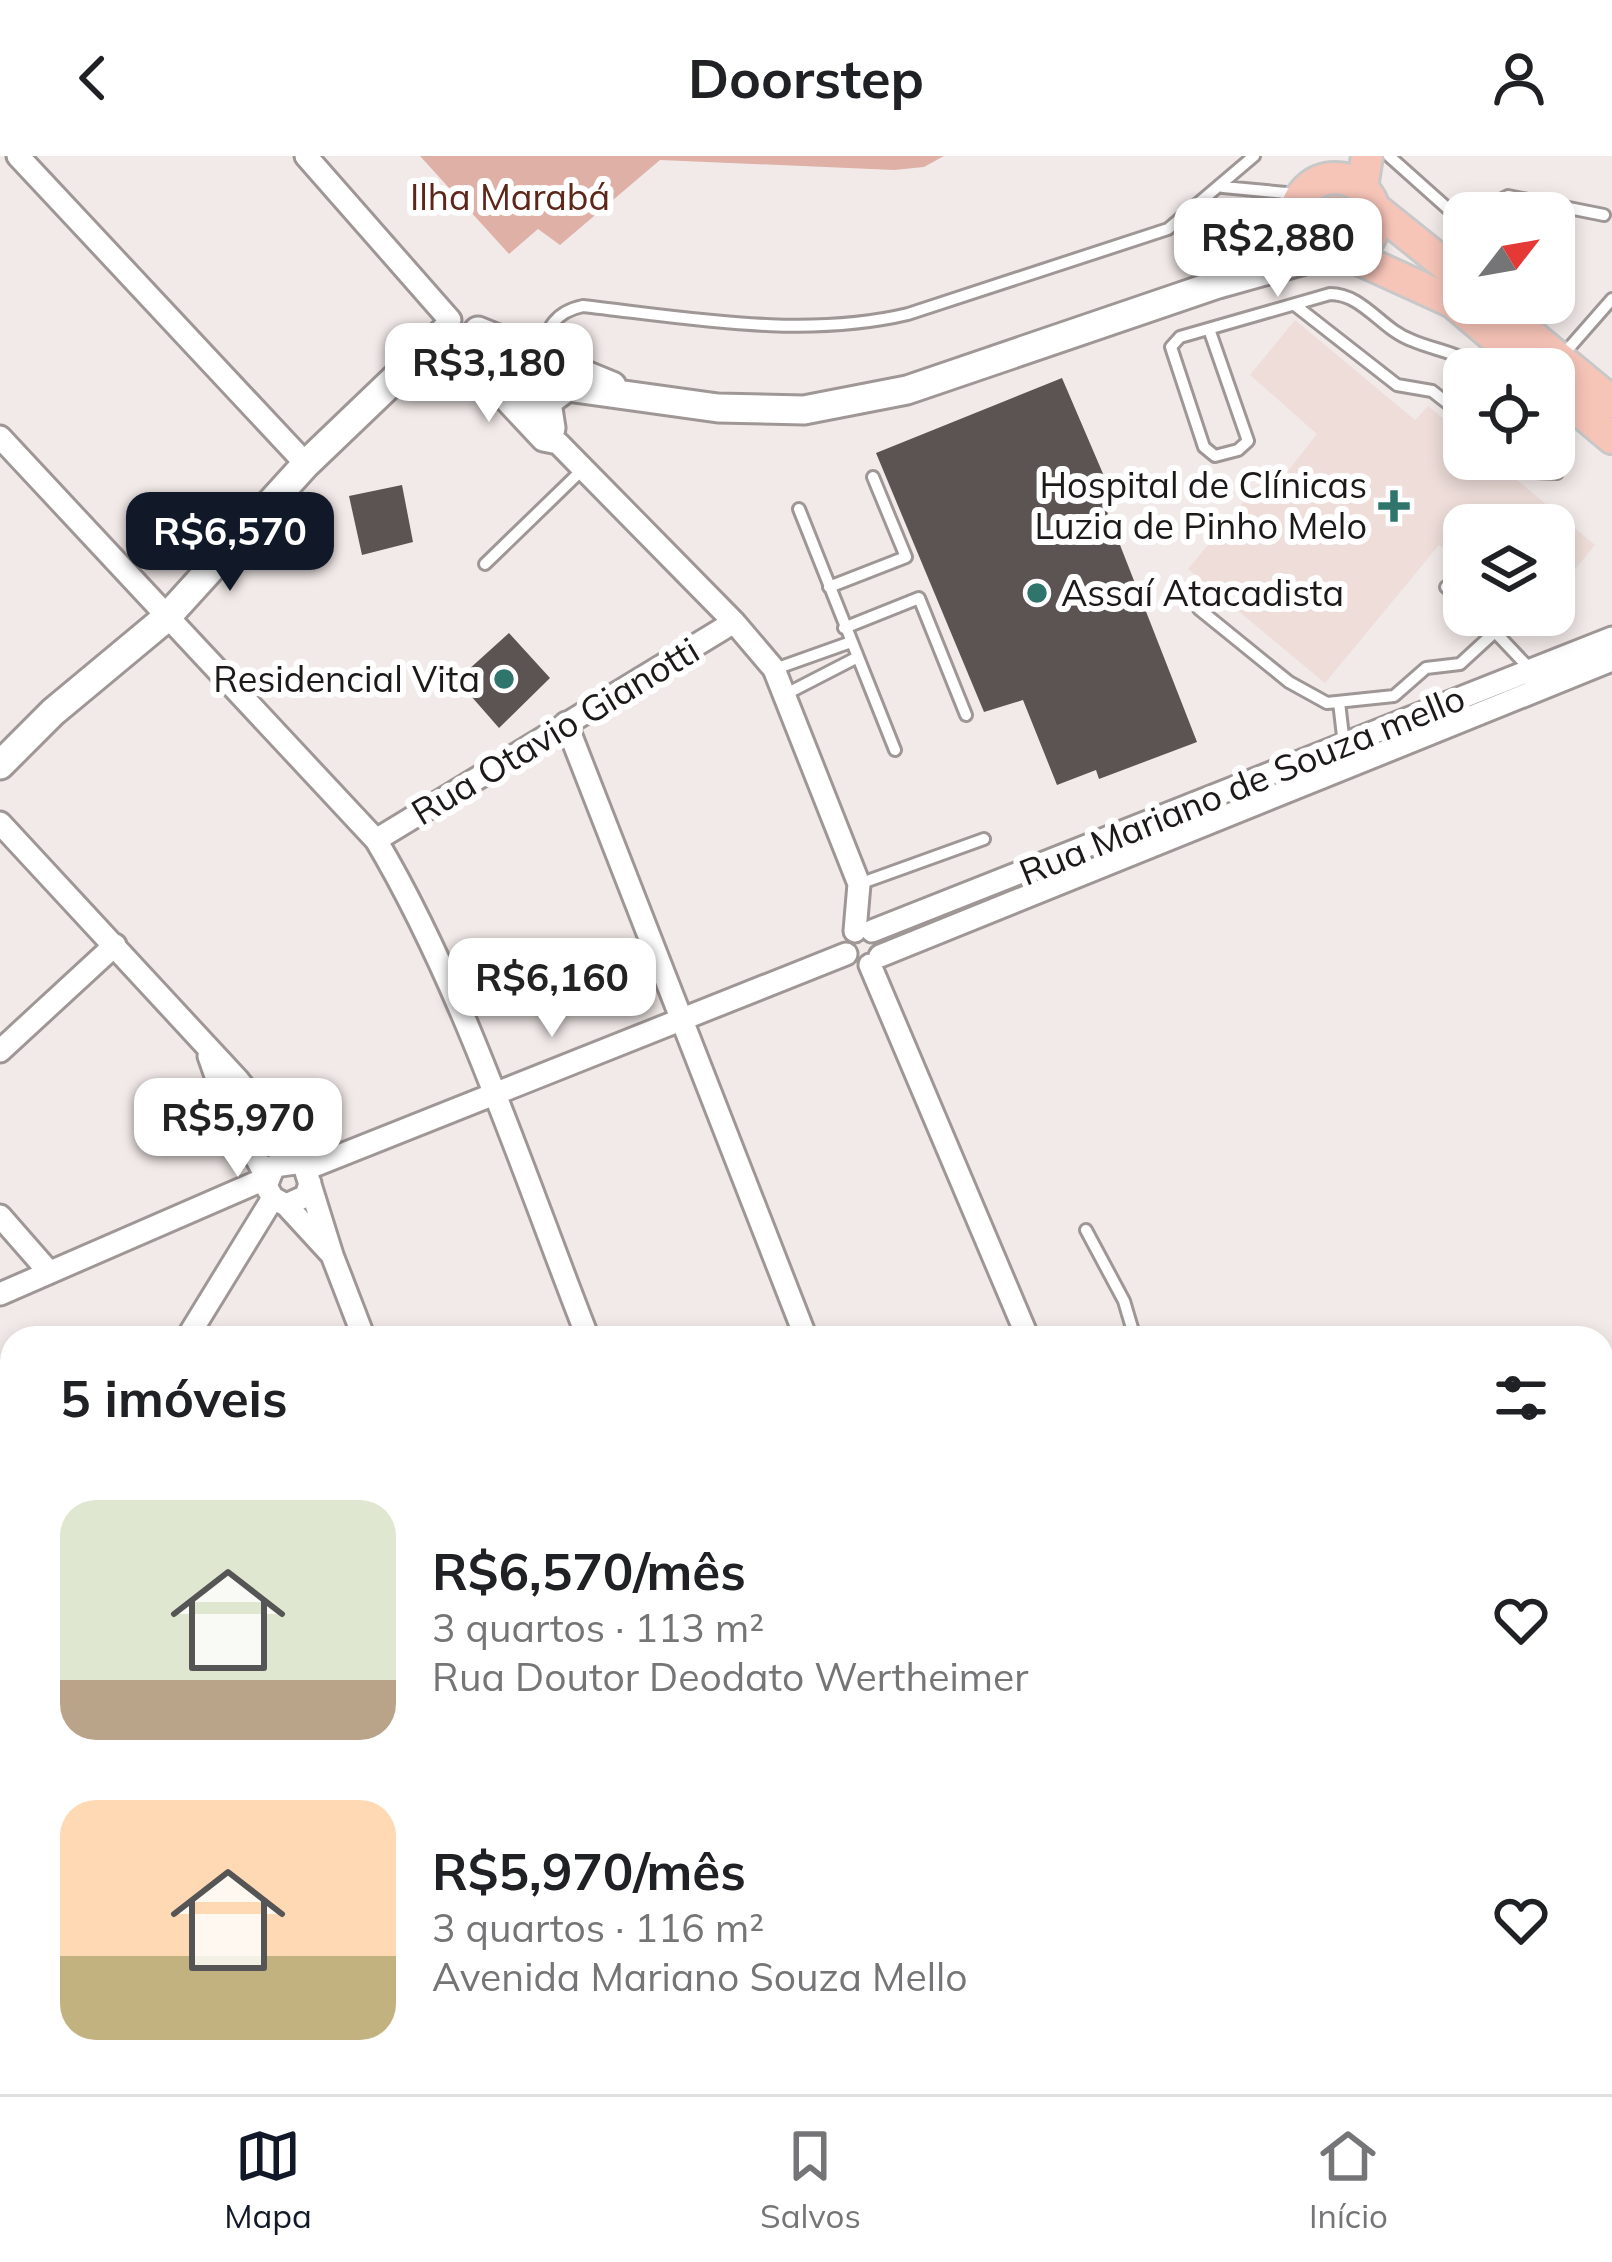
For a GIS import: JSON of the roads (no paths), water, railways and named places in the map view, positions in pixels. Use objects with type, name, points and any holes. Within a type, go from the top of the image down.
[{"type":"main road","points":[[1328,156],[1296,213],[1301,239],[1442,295],[1516,348]]},
{"type":"main road","points":[[1336,255],[1368,241],[1367,156]]},
{"type":"main road","points":[[1303,195],[1328,178],[1368,197],[1443,262]]},
{"type":"main road","points":[[1509,324],[1529,348]]},
{"type":"main road","points":[[1575,384],[1612,402]]},
{"type":"main road","points":[[1575,399],[1612,438]]},
{"type":"street","points":[[18,156],[306,464]]},
{"type":"street","points":[[307,156],[543,440],[555,436]]},
{"type":"street","points":[[1218,284],[1259,249],[1303,195]]},
{"type":"street","points":[[523,360],[567,387],[718,408],[838,406],[907,390],[1218,284],[1336,255]]},
{"type":"street","points":[[0,765],[53,712],[166,618],[306,464],[408,369],[457,336]]},
{"type":"street","points":[[457,336],[483,364],[523,360],[588,372],[621,392]]},
{"type":"street","points":[[523,360],[521,392],[555,436],[734,622],[788,693],[859,884],[863,931]]},
{"type":"street","points":[[555,436],[548,403],[567,387]]},
{"type":"street","points":[[0,437],[376,840],[403,886],[493,1095],[583,1326]]},
{"type":"street","name":"Rua Otavio Gianotti","points":[[376,840],[734,622]]},
{"type":"street","name":"Rua Mariano de Souza mello","points":[[863,931],[1612,638]]},
{"type":"street","name":"Rua Mariano de Souza mello","points":[[875,961],[1612,660]]},
{"type":"street","points":[[566,723],[801,1326]]},
{"type":"street","points":[[0,823],[207,1049],[306,1171],[359,1326]]},
{"type":"street","points":[[863,931],[846,941],[846,954],[856,965],[875,961]]},
{"type":"street","points":[[863,931],[881,942],[875,961],[1023,1326]]},
{"type":"street","points":[[0,1051],[115,945]]},
{"type":"street","points":[[194,1326],[275,1194],[280,1162],[306,1171],[846,954]]},
{"type":"street","points":[[207,1049],[223,1096],[275,1194],[332,1255]]},
{"type":"street","points":[[0,1294],[49,1272],[275,1194],[306,1196],[306,1171]]},
{"type":"street","points":[[0,1216],[49,1272]]},
{"type":"lane","points":[[523,360],[563,310],[584,306],[792,325],[868,323],[908,314],[1168,229],[1254,156]]},
{"type":"lane","points":[[1389,156],[1443,204]]},
{"type":"lane","points":[[1223,187],[1303,195]]},
{"type":"lane","points":[[1575,209],[1604,215]]},
{"type":"lane","points":[[1209,328],[1248,441],[1238,450],[1215,456],[1204,447],[1171,347],[1180,337],[1209,328],[1342,294],[1399,334],[1445,348]]},
{"type":"lane","points":[[1569,348],[1612,299]]},
{"type":"lane","points":[[1296,306],[1397,386],[1432,391],[1443,400]]},
{"type":"lane","points":[[1600,310],[1612,320]]},
{"type":"lane","points":[[484,564],[583,469]]},
{"type":"lane","points":[[830,587],[906,557],[873,477]]},
{"type":"lane","points":[[799,509],[854,659],[895,750]]},
{"type":"lane","points":[[844,628],[919,598],[966,715]]},
{"type":"lane","points":[[1199,609],[1312,698],[1339,701],[1394,696],[1426,668],[1460,664],[1490,636]]},
{"type":"lane","points":[[1502,636],[1531,670]]},
{"type":"lane","points":[[773,669],[851,642]]},
{"type":"lane","points":[[788,693],[854,659]]},
{"type":"lane","points":[[1339,701],[1344,745]]},
{"type":"lane","points":[[859,884],[984,838]]},
{"type":"lane","points":[[1086,1230],[1132,1326]]},
{"type":"place","name":"Hospital de Clínicas Luzia de Pinho Melo","points":[[1394,506]]},
{"type":"place","name":"Assaí Atacadista","points":[[1037,593]]},
{"type":"place","name":"Residencial Vita","points":[[504,679]]},
{"type":"park label","name":"Ilha Marabá","points":[[510,197]]}]
